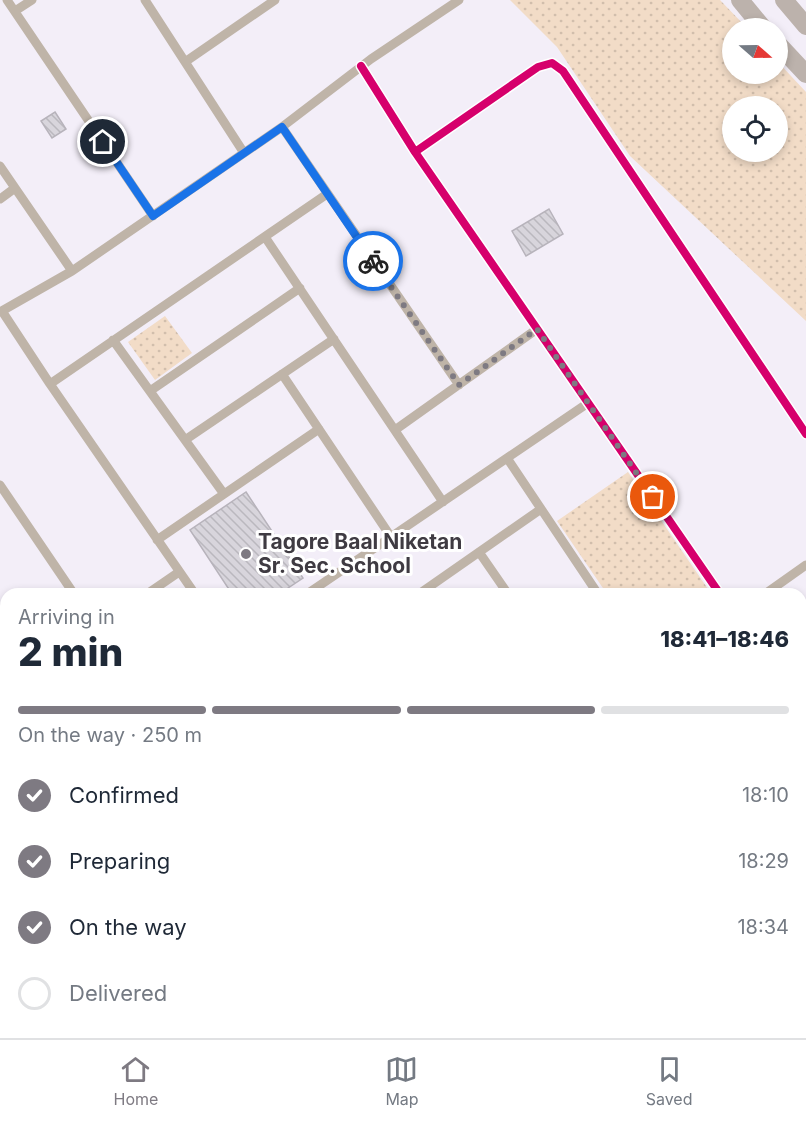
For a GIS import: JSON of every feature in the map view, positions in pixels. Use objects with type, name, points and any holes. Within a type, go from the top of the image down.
[{"type":"highway","points":[[740,0],[755,18]]},
{"type":"highway","points":[[784,0],[806,26]]},
{"type":"highway","points":[[788,55],[806,74]]},
{"type":"street","points":[[7,0],[153,216]]},
{"type":"street","points":[[15,11],[32,0]]},
{"type":"street","points":[[145,0],[244,153]]},
{"type":"street","points":[[191,588],[1,311],[72,271],[153,216],[282,127],[361,66],[459,0]]},
{"type":"street","points":[[185,62],[271,1]]},
{"type":"street","points":[[415,152],[538,67],[552,63],[563,71],[806,434]]},
{"type":"street","points":[[361,66],[415,152],[713,588]]},
{"type":"street","points":[[282,127],[459,385]]},
{"type":"street","points":[[0,166],[72,271]]},
{"type":"street","points":[[0,199],[15,188]]},
{"type":"street","points":[[50,384],[327,194]]},
{"type":"street","points":[[265,237],[443,502]]},
{"type":"street","points":[[150,391],[300,288]]},
{"type":"street","points":[[395,430],[537,329]]},
{"type":"street","points":[[185,440],[334,339]]},
{"type":"street","points":[[113,340],[224,494]]},
{"type":"street","points":[[282,374],[391,537]]},
{"type":"street","points":[[317,588],[588,403]]},
{"type":"street","points":[[157,540],[319,429]]},
{"type":"street","points":[[507,458],[594,588]]},
{"type":"street","points":[[0,485],[70,588]]},
{"type":"street","points":[[428,588],[541,509]]},
{"type":"street","points":[[479,552],[504,588]]},
{"type":"street","points":[[773,588],[806,565]]},
{"type":"street","points":[[156,588],[179,572]]},
{"type":"shaded area","points":[[510,0],[720,0],[737,18],[722,18],[722,84],[788,84],[788,73],[806,92],[806,321],[630,156],[557,47]]},
{"type":"shaded area","points":[[165,316],[192,353],[155,380],[128,342]]},
{"type":"shaded area","points":[[628,472],[707,588],[603,588],[557,521]]},
{"type":"building","points":[[55,112],[66,129],[52,138],[41,121]]},
{"type":"building","points":[[549,209],[563,234],[526,256],[512,231]]},
{"type":"building","name":"Tagore Baal Niketan Sr. Sec. School","points":[[246,492],[303,578],[288,588],[228,588],[190,530]]},
{"type":"cycle path","points":[[415,152],[538,67],[552,63],[563,71],[806,434]]},
{"type":"cycle path","points":[[361,66],[415,152],[716,588]]},
{"type":"way so far","points":[[373,261],[459,385],[537,329],[653,497]]},
{"type":"place","name":"Tagore Baal Niketan Sr. Sec. School","points":[[246,554]]},
{"type":"route","points":[[103,142],[153,216],[282,127],[373,261]]}]
